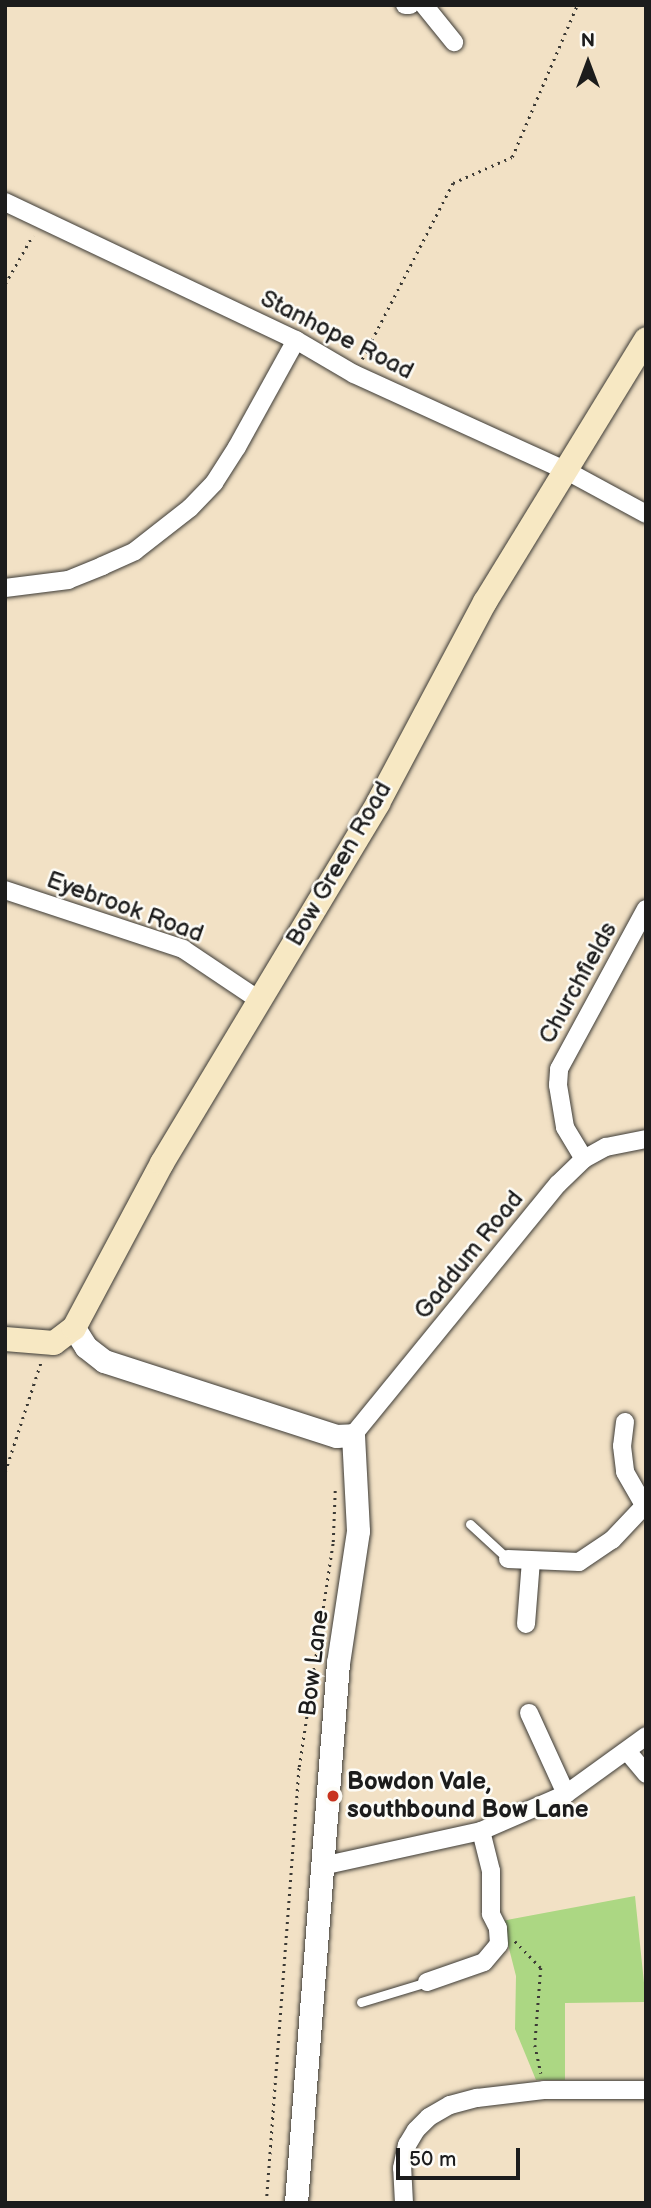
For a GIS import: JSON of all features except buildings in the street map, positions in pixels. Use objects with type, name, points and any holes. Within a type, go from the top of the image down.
[{"type":"main road","name":"Bow Green Road","points":[[74,1328],[162,1163],[365,825],[485,602],[646,339]]},
{"type":"main road","points":[[5,1339],[54,1342],[74,1328]]},
{"type":"street","points":[[424,5],[454,42]]},
{"type":"street","name":"Stanhope Road","points":[[5,202],[296,340],[354,374],[565,470],[646,514]]},
{"type":"street","points":[[5,588],[68,580],[102,566],[135,551],[190,508],[214,483],[237,447],[296,340]]},
{"type":"street","name":"Eyebrook Road","points":[[5,890],[183,950],[259,1000]]},
{"type":"street","name":"Churchfields","points":[[584,1159],[565,1127],[558,1085],[559,1069],[646,909]]},
{"type":"street","name":"Gaddum Road","points":[[353,1435],[558,1184],[584,1159],[606,1147],[646,1139]]},
{"type":"street","points":[[74,1328],[86,1347],[104,1361],[336,1436],[353,1435]]},
{"type":"street","points":[[508,1559],[579,1562],[612,1540],[645,1505],[625,1472],[622,1446],[625,1422]]},
{"type":"street","name":"Bow Lane","points":[[296,2203],[338,1663],[358,1531],[353,1435]]},
{"type":"street","points":[[526,1624],[531,1561]]},
{"type":"street","points":[[529,1713],[566,1794]]},
{"type":"street","points":[[321,1866],[481,1831],[566,1794],[646,1736]]},
{"type":"street","points":[[627,1751],[646,1774]]},
{"type":"street","points":[[427,1982],[484,1962],[499,1944],[498,1931],[491,1914],[491,1871],[481,1831]]},
{"type":"street","points":[[404,2203],[402,2168],[407,2145],[416,2130],[429,2117],[450,2105],[477,2098],[544,2090],[646,2090]]},
{"type":"lane","points":[[470,1524],[508,1559]]},
{"type":"lane","points":[[360,2003],[427,1982]]},
{"type":"path","points":[[354,374],[453,183],[512,156],[577,5]]},
{"type":"path","points":[[5,284],[42,220]]},
{"type":"path","points":[[5,1472],[47,1342]]},
{"type":"path","points":[[266,2203],[299,1767],[332,1542],[335,1487]]},
{"type":"path","points":[[498,1931],[511,1937],[541,1968],[535,2045],[544,2090]]},
{"type":"green space","points":[[635,1896],[646,2002],[565,2003],[565,2080],[536,2080],[515,2029],[516,1976],[502,1921]]},
{"type":"place","name":"Bowdon Vale, southbound Bow Lane","points":[[333,1796]]}]
